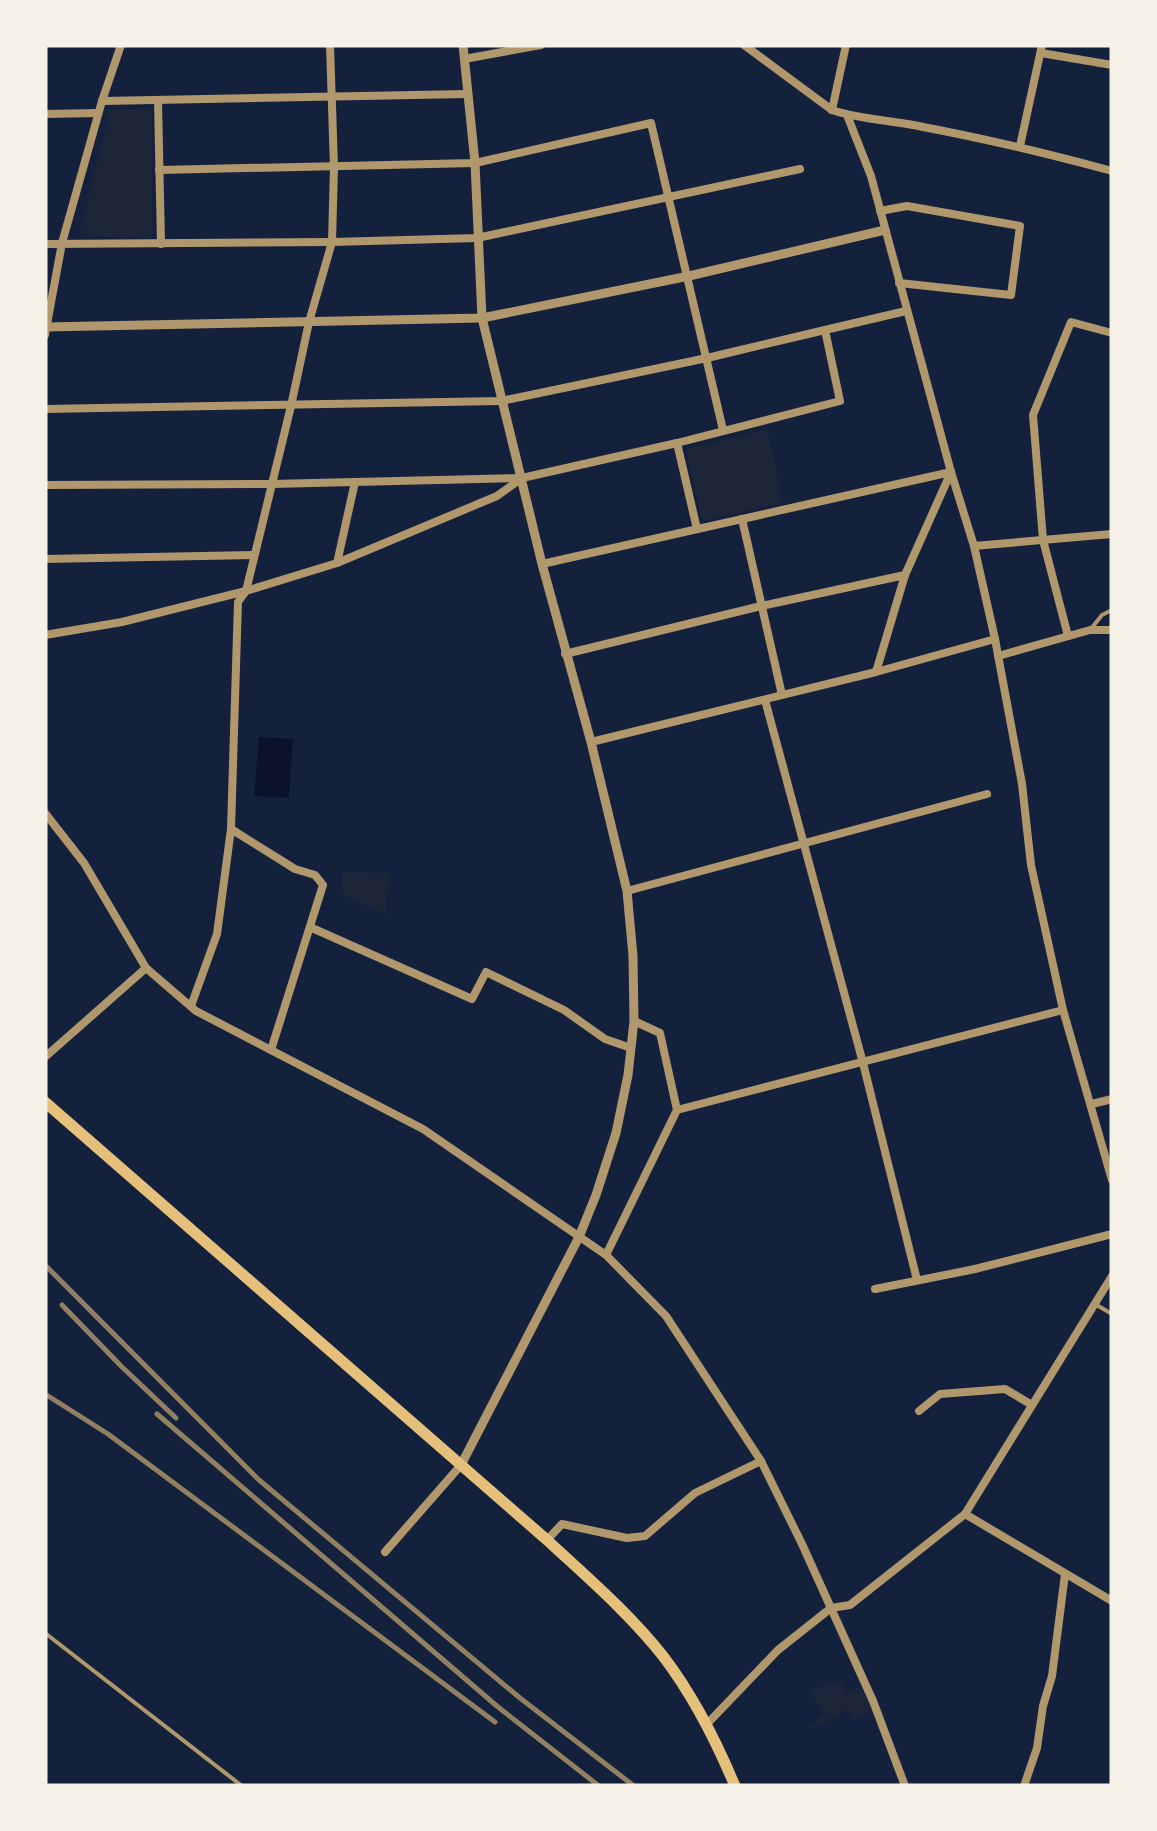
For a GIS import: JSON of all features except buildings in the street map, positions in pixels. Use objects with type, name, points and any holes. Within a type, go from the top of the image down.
[{"type":"highway","points":[[45,1102],[616,1604],[664,1658],[706,1725],[735,1786]]},
{"type":"street","points":[[121,45],[62,243],[46,330],[482,318],[885,230]]},
{"type":"street","points":[[191,1006],[217,934],[231,829],[238,602],[246,590],[309,322],[332,242],[330,45]]},
{"type":"street","points":[[385,1552],[461,1466],[579,1236],[616,1133],[634,1021],[627,892],[482,318],[475,163],[462,45]]},
{"type":"street","points":[[464,59],[541,45]]},
{"type":"street","points":[[744,45],[832,110],[1020,146],[1112,171]]},
{"type":"street","points":[[832,110],[846,45]]},
{"type":"street","points":[[1020,146],[1042,49],[1112,65]]},
{"type":"street","points":[[102,101],[467,94]]},
{"type":"street","points":[[158,101],[161,244]]},
{"type":"street","points":[[45,114],[98,113]]},
{"type":"street","points":[[847,115],[871,176],[974,546],[996,639],[1022,784],[1031,864],[1064,1010],[1112,1180]]},
{"type":"street","points":[[159,170],[475,163],[651,123],[723,430]]},
{"type":"street","points":[[45,244],[477,238],[800,168]]},
{"type":"street","points":[[880,211],[908,206],[1020,226],[1011,296],[899,283]]},
{"type":"street","points":[[45,410],[502,402],[906,311]]},
{"type":"street","points":[[1068,636],[1043,540],[1033,415],[1071,322],[1112,333]]},
{"type":"street","points":[[45,486],[522,478],[840,400],[824,330]]},
{"type":"street","points":[[677,443],[697,529]]},
{"type":"street","points":[[542,564],[951,472]]},
{"type":"street","points":[[876,672],[905,575],[951,472]]},
{"type":"street","points":[[45,635],[122,622],[337,563],[496,496],[522,478]]},
{"type":"street","points":[[337,563],[355,482]]},
{"type":"street","points":[[742,520],[782,695]]},
{"type":"street","points":[[974,546],[1112,534]]},
{"type":"street","points":[[45,559],[254,555]]},
{"type":"street","points":[[565,654],[905,575]]},
{"type":"street","points":[[998,656],[1090,630],[1112,630]]},
{"type":"street","points":[[591,742],[996,639]]},
{"type":"street","points":[[765,700],[863,1063],[916,1280]]},
{"type":"street","points":[[627,892],[987,794]]},
{"type":"street","points":[[45,813],[84,863],[146,968],[191,1006],[423,1129],[606,1255],[666,1316],[761,1460],[873,1702],[905,1786]]},
{"type":"street","points":[[231,829],[295,869],[315,874],[323,885],[271,1050]]},
{"type":"street","points":[[312,928],[472,999],[486,972],[564,1010],[604,1039],[631,1048]]},
{"type":"street","points":[[45,1057],[146,968]]},
{"type":"street","points":[[677,1110],[1064,1010]]},
{"type":"street","points":[[606,1255],[677,1110],[660,1033],[634,1021]]},
{"type":"street","points":[[1092,1104],[1112,1099]]},
{"type":"street","points":[[875,1289],[975,1269],[1112,1234]]},
{"type":"street","points":[[706,1725],[778,1650],[831,1608],[850,1605],[965,1514],[1112,1276]]},
{"type":"street","points":[[919,1411],[940,1394],[1006,1390],[1032,1405]]},
{"type":"street","points":[[547,1540],[562,1524],[627,1538],[645,1536],[694,1493],[761,1460]]},
{"type":"street","points":[[965,1514],[1112,1601]]},
{"type":"street","points":[[1024,1786],[1037,1748],[1052,1676],[1065,1574]]},
{"type":"lane","points":[[1090,630],[1102,615],[1112,610]]},
{"type":"lane","points":[[1095,1304],[1112,1314]]},
{"type":"lane","points":[[45,1633],[242,1786]]},
{"type":"shaded area","points":[[152,107],[152,238],[89,236],[80,232],[110,110]]},
{"type":"shaded area","points":[[767,429],[783,503],[702,521],[686,449]]},
{"type":"shaded area","points":[[259,737],[293,739],[289,798],[254,796]]},
{"type":"shaded area","points":[[342,872],[388,873],[386,914],[343,895]]},
{"type":"shaded area","points":[[840,1680],[847,1693],[860,1688],[872,1710],[854,1720],[848,1709],[811,1729],[825,1714],[810,1691]]},
{"type":"railway","points":[[45,1265],[259,1480],[520,1698],[634,1786]]},
{"type":"railway","points":[[62,1305],[176,1418]]},
{"type":"railway","points":[[45,1394],[108,1434],[495,1722]]},
{"type":"railway","points":[[157,1414],[498,1707],[599,1786]]}]
